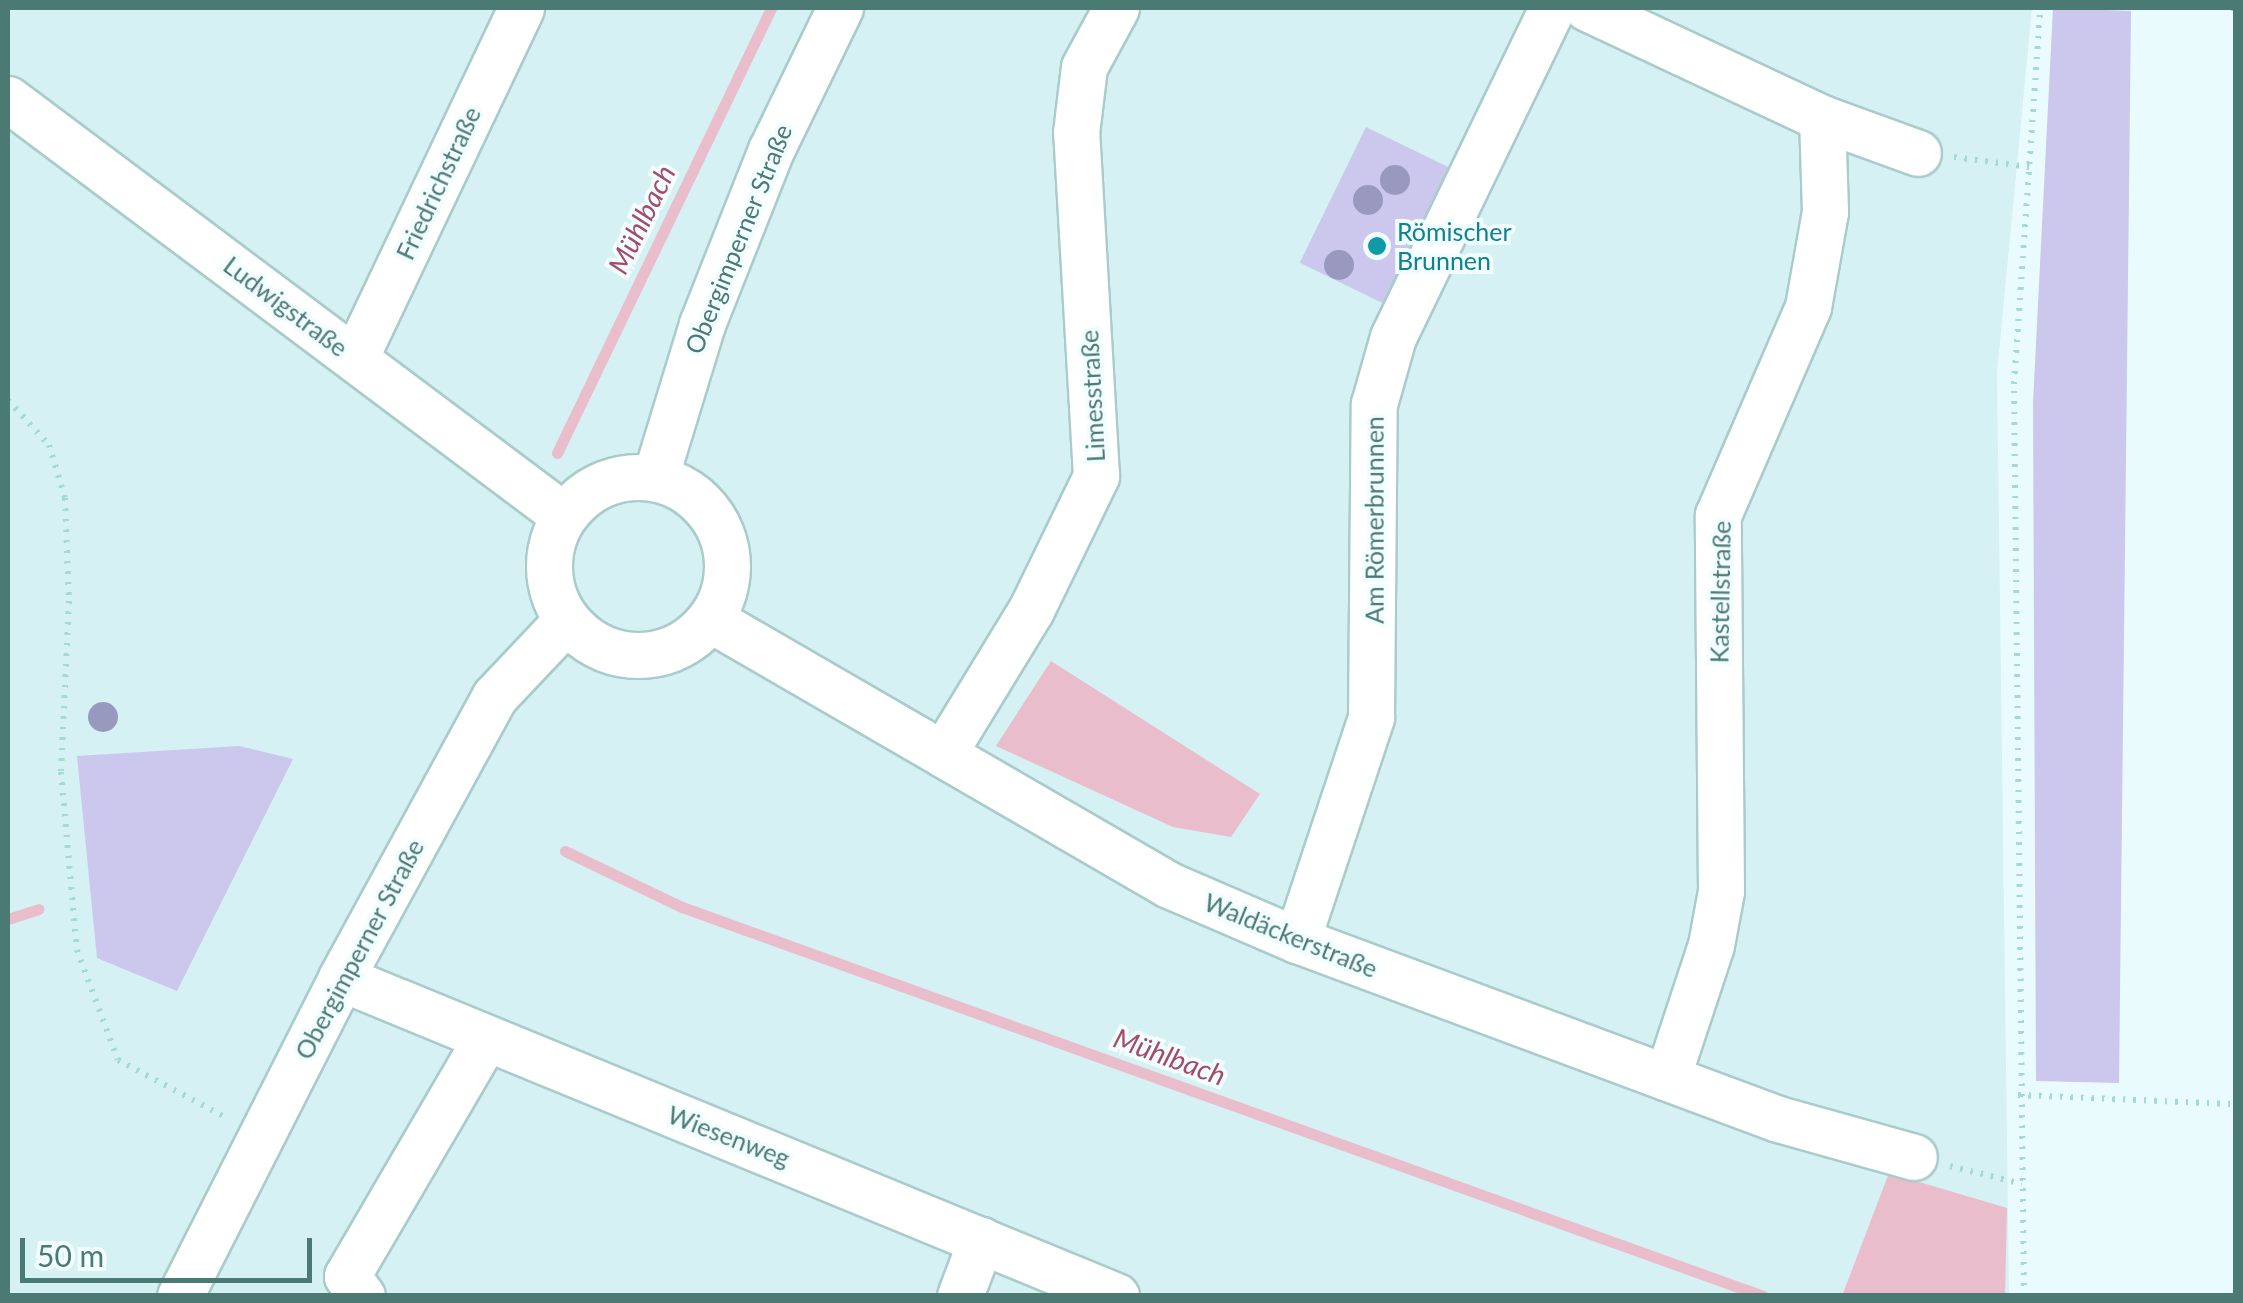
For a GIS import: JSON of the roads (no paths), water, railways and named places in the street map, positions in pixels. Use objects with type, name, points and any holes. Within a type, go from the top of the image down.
[{"type":"street","name":"Friedrichstraße","points":[[355,358],[521,8]]},
{"type":"street","name":"Obergimperner Straße","points":[[655,478],[709,306],[771,150],[840,8]]},
{"type":"street","name":"Limesstraße","points":[[943,754],[1031,610],[1096,476],[1076,133],[1084,67],[1116,8]]},
{"type":"street","name":"Am Römerbrunnen","points":[[1297,940],[1371,717],[1374,404],[1393,337],[1552,8]]},
{"type":"street","points":[[1587,8],[1822,118],[1918,153]]},
{"type":"street","name":"Ludwigstraße","points":[[8,99],[563,515]]},
{"type":"street","name":"Kastellstraße","points":[[1667,1078],[1711,946],[1721,891],[1718,516],[1808,306],[1825,212],[1822,118]]},
{"type":"street","points":[[626,476],[655,478],[696,497],[719,526],[728,563],[722,600],[710,618],[668,651],[631,656],[595,645],[566,621],[550,588],[549,550],[563,515],[590,489],[626,476]]},
{"type":"street","name":"Waldäckerstraße","points":[[710,618],[1169,885],[1297,940],[1778,1119],[1914,1157]]},
{"type":"street","name":"Obergimperner Straße","points":[[180,1296],[341,978],[496,696],[566,621]]},
{"type":"street","name":"Wiesenweg","points":[[341,978],[484,1042],[1116,1296]]},
{"type":"street","points":[[362,1296],[347,1276],[484,1042]]},
{"type":"street","points":[[960,1296],[981,1240]]},
{"type":"waterway","name":"Mühlbach","points":[[557,453],[771,8]]},
{"type":"waterway","name":"Mühlbach","points":[[565,851],[682,907],[1763,1296]]},
{"type":"waterway","points":[[8,919],[38,909]]},
{"type":"place","name":"Römischer Brunnen","points":[[1377,246]]}]
